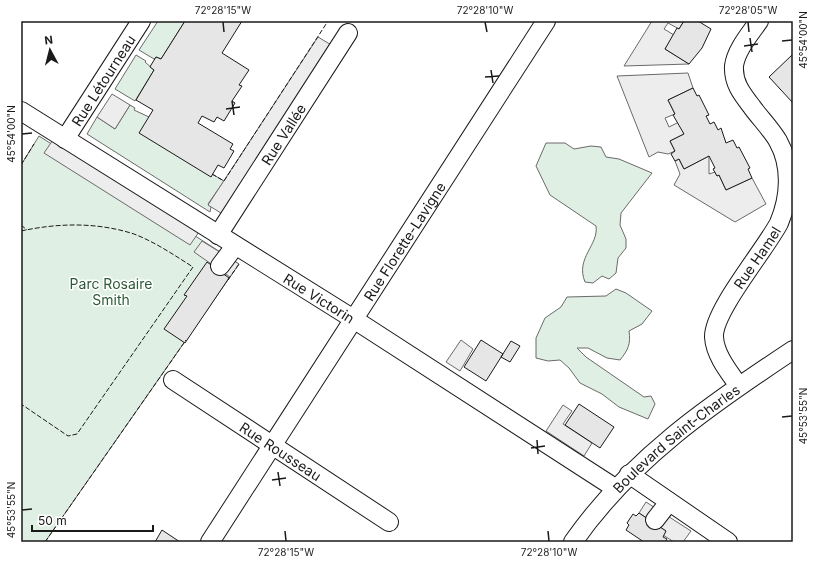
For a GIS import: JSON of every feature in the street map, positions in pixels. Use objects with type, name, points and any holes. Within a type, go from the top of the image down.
[{"type":"street","name":"Rue Létourneau","points":[[65,139],[141,21]]},
{"type":"street","name":"Rue Florette-Lavigne","points":[[210,542],[355,320],[546,21]]},
{"type":"street","name":"Rue Hamel","points":[[739,386],[716,347],[714,328],[725,305],[772,236],[779,223],[784,211],[788,186],[786,165],[778,141],[741,93],[734,76],[734,65],[737,55],[758,21]]},
{"type":"street","name":"Rue Vallée","points":[[218,235],[348,33]]},
{"type":"street","name":"Rue Victorin","points":[[21,111],[355,320],[615,488]]},
{"type":"street","points":[[220,266],[236,246]]},
{"type":"street","name":"Boulevard Saint-Charles","points":[[573,542],[615,488],[629,474],[668,440],[739,386],[793,350]]},
{"type":"street","name":"Rue Rousseau","points":[[173,380],[389,522]]},
{"type":"street","points":[[629,474],[728,542]]},
{"type":"street","points":[[655,520],[669,502]]},
{"type":"green space","points":[[158,21],[185,21],[161,59],[156,57],[154,59],[139,50]]},
{"type":"green space","points":[[136,55],[146,61],[145,62],[154,70],[135,101],[115,89]]},
{"type":"green space","points":[[130,105],[135,108],[134,110],[149,117],[212,174],[224,181],[208,204],[211,207],[210,212],[87,134],[97,117],[115,129]]},
{"type":"green space","name":"Parc Rosaire Smith","points":[[39,136],[239,264],[45,542],[21,542],[21,165]]},
{"type":"green space","points":[[546,143],[565,143],[574,149],[591,146],[601,147],[606,157],[619,159],[652,173],[621,213],[620,225],[626,239],[626,248],[618,258],[616,273],[609,279],[602,276],[593,283],[585,282],[583,266],[596,233],[596,226],[550,195],[536,166]]},
{"type":"green space","points":[[616,289],[626,293],[652,311],[642,324],[629,331],[630,340],[625,353],[620,360],[607,358],[588,348],[577,348],[586,357],[644,397],[651,396],[655,404],[648,419],[619,407],[602,394],[580,383],[569,368],[560,360],[548,361],[536,358],[536,338],[545,318],[561,307],[567,297],[606,296]]},
{"type":"shaded area","points":[[652,21],[684,21],[679,29],[668,23],[664,29],[674,35],[665,49],[689,64],[624,66]]},
{"type":"shaded area","points":[[318,37],[338,49],[229,218],[208,205]]},
{"type":"shaded area","points":[[688,73],[693,88],[668,100],[675,114],[665,118],[669,127],[679,122],[684,134],[670,141],[675,151],[668,154],[658,152],[649,157],[617,76]]},
{"type":"shaded area","points":[[112,94],[130,105],[115,129],[97,117]]},
{"type":"shaded area","points":[[57,134],[203,226],[190,245],[44,153]]},
{"type":"shaded area","points":[[709,156],[709,174],[715,172],[717,176],[719,175],[726,190],[752,178],[766,204],[735,222],[674,185],[680,174],[675,161],[679,159],[684,169]]},
{"type":"shaded area","points":[[202,241],[239,264],[230,277],[194,252]]},
{"type":"shaded area","points":[[461,340],[473,349],[460,371],[446,362]]},
{"type":"shaded area","points":[[563,405],[572,411],[563,424],[592,443],[584,456],[546,431]]},
{"type":"shaded area","points":[[646,502],[691,531],[683,542],[674,542],[663,535],[666,531],[639,513]]},
{"type":"building","points":[[185,21],[242,21],[222,53],[249,70],[239,85],[242,86],[232,101],[235,103],[224,121],[217,117],[214,122],[202,116],[198,123],[233,144],[230,149],[234,151],[224,168],[218,165],[211,177],[139,133],[153,110],[136,100],[154,70],[150,67],[151,65],[156,57],[161,59]]},
{"type":"building","points":[[684,21],[698,21],[711,29],[702,48],[689,64],[665,49],[677,28],[679,29]]},
{"type":"building","points":[[792,55],[793,56],[793,103],[769,77]]},
{"type":"building","points":[[693,88],[697,96],[699,95],[709,115],[706,116],[710,124],[714,122],[718,130],[721,128],[726,143],[733,140],[737,148],[739,147],[750,168],[748,169],[752,178],[726,190],[719,175],[717,176],[713,169],[715,168],[709,156],[684,169],[679,159],[675,161],[671,154],[675,151],[670,141],[684,134],[673,115],[675,114],[668,100]]},
{"type":"building","points":[[207,262],[229,278],[185,343],[164,329],[187,296],[184,295]]},
{"type":"building","points":[[481,340],[503,354],[486,381],[464,367]]},
{"type":"building","points":[[511,341],[520,346],[510,362],[501,357]]},
{"type":"building","points":[[579,404],[614,427],[600,448],[565,425]]},
{"type":"building","points":[[639,513],[666,531],[663,537],[667,539],[665,542],[644,542],[626,530],[629,525],[627,523],[633,514],[636,516]]},
{"type":"building","points":[[162,530],[180,542],[155,542]]},
{"type":"fence","points":[[212,174],[224,181],[328,21]]},
{"type":"fence","points":[[21,165],[34,144]]},
{"type":"fence","points":[[21,225],[27,230]]},
{"type":"fence","points":[[21,231],[63,225],[106,227],[134,234],[164,249],[193,267],[77,434],[68,436],[21,404]]},
{"type":"fence","points":[[228,280],[239,264]]},
{"type":"fence","points":[[45,542],[186,340]]}]
